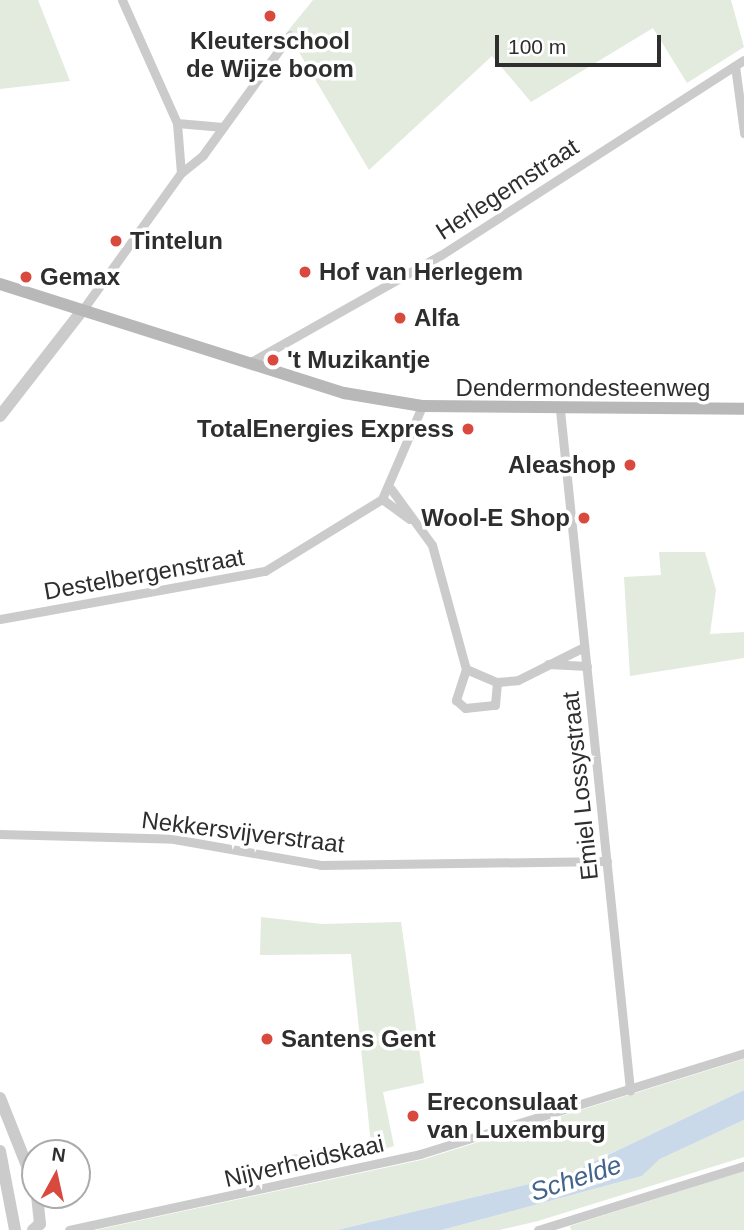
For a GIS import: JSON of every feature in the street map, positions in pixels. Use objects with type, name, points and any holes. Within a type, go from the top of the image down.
[{"type":"main road","name":"Dendermondesteenweg","points":[[0,284],[80,312],[344,393],[422,406],[560,410],[744,409]]},
{"type":"street","points":[[122,0],[177,122],[181,173]]},
{"type":"street","points":[[0,416],[181,173],[223,128],[290,34]]},
{"type":"street","name":"Herlegemstraat","points":[[249,363],[450,249],[744,60]]},
{"type":"street","points":[[734,66],[744,132]]},
{"type":"street","points":[[177,122],[223,128]]},
{"type":"street","name":"Destelbergenstraat","points":[[0,619],[265,571],[382,499],[391,489],[422,406]]},
{"type":"street","name":"Emiel Lossystraat","points":[[560,410],[630,1090]]},
{"type":"street","points":[[391,489],[432,545],[466,669],[456,700],[465,708],[495,705],[498,682]]},
{"type":"street","points":[[382,499],[415,521]]},
{"type":"street","points":[[466,669],[498,682],[518,680],[584,647]]},
{"type":"street","points":[[548,664],[587,666]]},
{"type":"street","name":"Nekkersvijverstraat","points":[[0,834],[174,839],[321,865],[607,860]]},
{"type":"street","name":"Nijverheidskaai","points":[[69,1230],[419,1154],[744,1053]]},
{"type":"street","points":[[1,1100],[21,1151]]},
{"type":"street","points":[[0,1151],[14,1227]]},
{"type":"street","points":[[538,1230],[744,1166]]},
{"type":"street","points":[[33,1230],[40,1209]]},
{"type":"street","points":[[40,1209],[49,1230]]},
{"type":"shaded area","points":[[0,0],[38,0],[70,81],[0,89]]},
{"type":"shaded area","points":[[313,0],[731,0],[744,47],[687,83],[653,28],[531,102],[492,56],[369,170],[287,32]]},
{"type":"shaded area","points":[[659,552],[705,552],[716,590],[710,634],[744,632],[744,658],[630,676],[624,577],[661,575]]},
{"type":"shaded area","points":[[261,917],[322,924],[401,922],[424,1083],[383,1092],[394,1146],[372,1153],[351,954],[260,955]]},
{"type":"shaded area","points":[[744,1059],[744,1090],[566,1175],[337,1230],[96,1230],[421,1160]]},
{"type":"shaded area","points":[[744,1120],[744,1157],[538,1221],[499,1230],[442,1230],[642,1176],[660,1159]]},
{"type":"shaded area","points":[[322,1148],[328,1151],[331,1157],[328,1163],[322,1166],[316,1163],[313,1157],[316,1151]]},
{"type":"shaded area","points":[[296,1154],[302,1157],[305,1163],[302,1169],[296,1172],[290,1169],[287,1163],[290,1157]]},
{"type":"shaded area","points":[[744,1171],[744,1230],[571,1230],[570,1226]]},
{"type":"water","name":"Schelde","points":[[744,1090],[744,1120],[660,1159],[642,1176],[442,1230],[337,1230],[566,1175]]},
{"type":"place","name":"Kleuterschool de Wijze boom","points":[[270,16]]},
{"type":"place","name":"Tintelun","points":[[116,241]]},
{"type":"place","name":"Hof van Herlegem","points":[[305,272]]},
{"type":"place","name":"Gemax","points":[[26,277]]},
{"type":"place","name":"Alfa","points":[[400,318]]},
{"type":"place","name":"'t Muzikantje","points":[[273,360]]},
{"type":"place","name":"TotalEnergies Express","points":[[468,429]]},
{"type":"place","name":"Aleashop","points":[[630,465]]},
{"type":"place","name":"Wool-E Shop","points":[[584,518]]},
{"type":"place","name":"Santens Gent","points":[[267,1039]]},
{"type":"place","name":"Ereconsulaat van Luxemburg","points":[[413,1116]]}]
